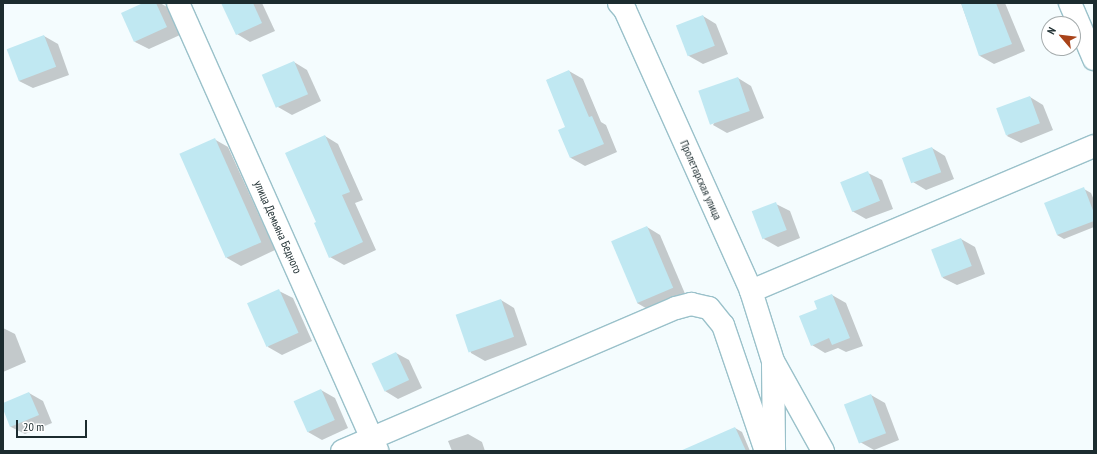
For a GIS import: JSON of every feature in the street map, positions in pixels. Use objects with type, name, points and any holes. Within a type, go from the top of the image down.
[{"type":"street","name":"улица Демьяна Бедного","points":[[178,3],[375,444]]},
{"type":"street","name":"Пролетарская улица","points":[[620,3],[625,10],[751,291],[773,361],[823,451]]},
{"type":"street","points":[[1070,3],[1094,59]]},
{"type":"street","points":[[751,291],[1094,146]]},
{"type":"street","points":[[342,451],[375,444],[676,308],[691,304],[709,308],[724,325],[766,451]]},
{"type":"street","name":"Пролетарская улица","points":[[773,361],[774,451]]},
{"type":"building","points":[[143,3],[156,3],[167,27],[134,42],[121,13]]},
{"type":"building","points":[[221,3],[253,3],[262,23],[236,35]]},
{"type":"building","points":[[961,3],[996,3],[1012,44],[979,56]]},
{"type":"building","points":[[703,15],[715,46],[688,56],[676,25]]},
{"type":"building","points":[[44,35],[56,67],[19,81],[7,49]]},
{"type":"building","points":[[294,61],[308,94],[276,108],[262,75]]},
{"type":"building","points":[[569,70],[589,117],[592,116],[604,144],[570,158],[558,130],[565,127],[546,80]]},
{"type":"building","points":[[738,77],[750,111],[710,125],[698,91]]},
{"type":"building","points":[[1030,96],[1040,123],[1006,136],[996,108]]},
{"type":"building","points":[[325,135],[350,192],[342,195],[363,242],[329,258],[314,223],[316,222],[285,153]]},
{"type":"building","points":[[215,138],[261,242],[226,258],[179,154]]},
{"type":"building","points":[[932,147],[941,172],[911,183],[902,158]]},
{"type":"building","points":[[868,171],[880,201],[852,212],[840,182]]},
{"type":"building","points":[[1084,187],[1094,213],[1094,221],[1057,235],[1044,203]]},
{"type":"building","points":[[776,202],[787,230],[762,239],[752,211]]},
{"type":"building","points":[[647,226],[673,288],[637,303],[611,241]]},
{"type":"building","points":[[961,238],[972,266],[942,277],[931,249]]},
{"type":"building","points":[[279,289],[299,333],[267,347],[247,303]]},
{"type":"building","points":[[832,294],[850,338],[832,345],[829,338],[811,346],[799,316],[817,309],[814,301]]},
{"type":"building","points":[[501,299],[514,337],[469,352],[456,315]]},
{"type":"building","points":[[396,352],[409,380],[385,392],[372,363]]},
{"type":"building","points":[[321,389],[335,420],[307,432],[294,401]]},
{"type":"building","points":[[29,392],[39,415],[10,427],[3,409],[3,403]]},
{"type":"building","points":[[871,394],[886,433],[859,444],[844,404]]},
{"type":"building","points":[[735,427],[746,451],[680,451]]}]
